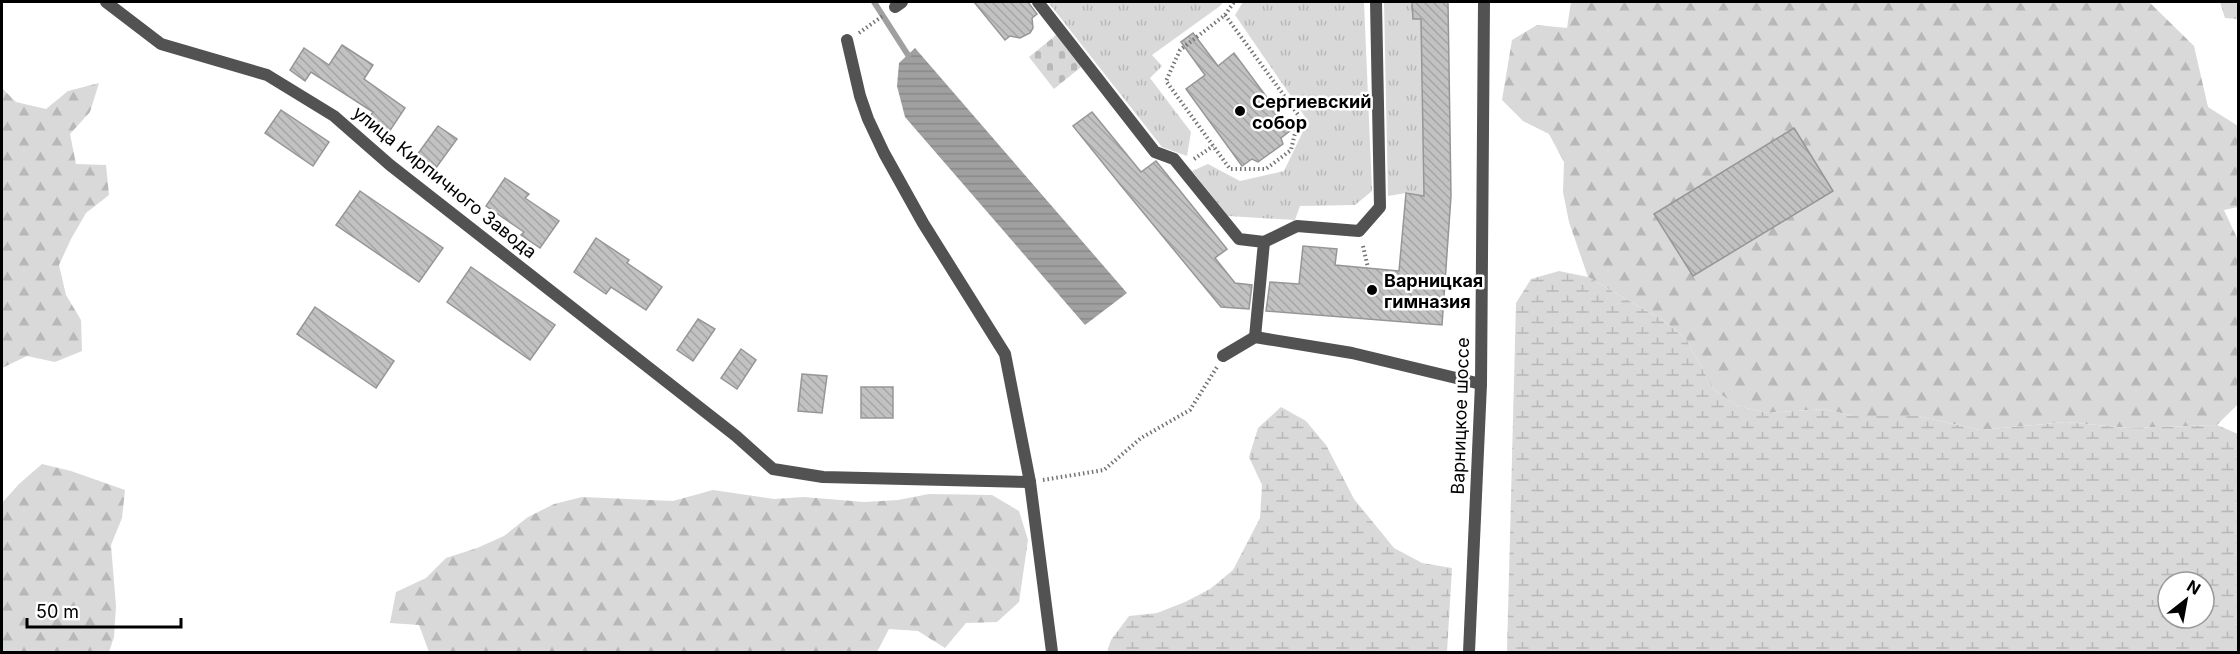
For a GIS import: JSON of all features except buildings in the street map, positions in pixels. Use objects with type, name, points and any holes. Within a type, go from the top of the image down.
[{"type":"street","name":"улица Кирпичного Завода","points":[[106,2],[161,44],[267,75],[334,116],[390,165],[736,436],[773,469],[823,477],[1030,482]]},
{"type":"street","points":[[1038,2],[1155,152],[1174,159],[1239,239],[1264,242],[1297,226],[1359,231],[1380,207],[1376,2]]},
{"type":"street","name":"Варницкое шоссе","points":[[1469,652],[1481,384],[1484,2]]},
{"type":"street","points":[[847,40],[860,96],[884,153],[923,223],[1005,354],[1030,482],[1052,652]]},
{"type":"street","points":[[1255,337],[1264,242]]},
{"type":"street","points":[[1223,356],[1255,337],[1352,353],[1481,384]]},
{"type":"path","points":[[1225,15],[1299,116],[1291,150],[1266,169],[1230,169],[1166,81],[1180,50],[1225,15],[1234,2]]},
{"type":"path","points":[[1199,156],[1213,146]]},
{"type":"path","points":[[1359,231],[1368,268]]},
{"type":"path","points":[[1030,482],[1104,470],[1142,438],[1190,410],[1223,356]]},
{"type":"green space","points":[[1048,2],[1223,2],[1152,55],[1162,66],[1150,78],[1191,132],[1187,156],[1162,147]]},
{"type":"green space","points":[[1243,2],[1364,2],[1372,191],[1355,205],[1300,206],[1295,220],[1228,216],[1192,171],[1208,164],[1240,181],[1284,171],[1308,121],[1235,15]]},
{"type":"green space","points":[[1384,2],[1412,2],[1413,19],[1421,19],[1424,196],[1406,193],[1388,196]]},
{"type":"green space","points":[[1571,2],[2149,2],[2194,46],[2208,107],[2238,126],[2238,207],[2224,210],[2238,240],[2238,404],[2217,425],[2128,428],[2066,422],[1980,430],[1918,416],[1853,416],[1825,409],[1767,413],[1738,406],[1714,390],[1686,339],[1664,321],[1588,277],[1569,222],[1563,192],[1564,162],[1549,134],[1523,121],[1502,100],[1512,40],[1537,25],[1567,28]]},
{"type":"green space","points":[[2220,2],[2238,2],[2238,19],[2225,18]]},
{"type":"green space","points":[[1056,35],[1081,67],[1054,89],[1029,57]]},
{"type":"green space","points":[[99,83],[90,112],[70,134],[76,164],[106,165],[109,195],[86,213],[59,265],[66,295],[81,320],[82,351],[55,362],[27,356],[2,368],[2,88],[16,102],[46,109],[68,91]]},
{"type":"green space","points":[[1559,271],[1588,277],[1664,321],[1686,339],[1714,390],[1738,406],[1767,413],[1825,409],[1853,416],[1918,416],[1980,430],[2066,422],[2128,428],[2217,425],[2238,434],[2238,652],[1507,652],[1516,303],[1531,279]]},
{"type":"green space","points":[[1281,407],[1306,421],[1326,445],[1354,499],[1394,548],[1422,563],[1452,568],[1447,652],[1107,652],[1111,640],[1129,616],[1157,613],[1185,602],[1210,589],[1233,570],[1260,518],[1262,485],[1249,457],[1258,428]]},
{"type":"green space","points":[[42,464],[71,471],[125,490],[122,518],[111,545],[116,606],[114,637],[109,652],[2,652],[2,503]]},
{"type":"green space","points":[[713,490],[774,499],[804,497],[864,502],[898,500],[929,494],[992,495],[1019,511],[1028,540],[1019,602],[997,622],[966,623],[945,648],[918,631],[889,629],[877,652],[429,652],[419,625],[390,623],[396,592],[426,578],[446,558],[504,536],[528,517],[554,504],[582,497],[673,501]]},
{"type":"shaded area","points":[[915,48],[1127,293],[1085,325],[905,117],[897,86],[899,63]]},
{"type":"waterway","points":[[874,2],[908,55]]},
{"type":"place","name":"Сергиевский собор","points":[[1240,111]]},
{"type":"place","name":"Варницкая гимназия","points":[[1372,290]]}]
